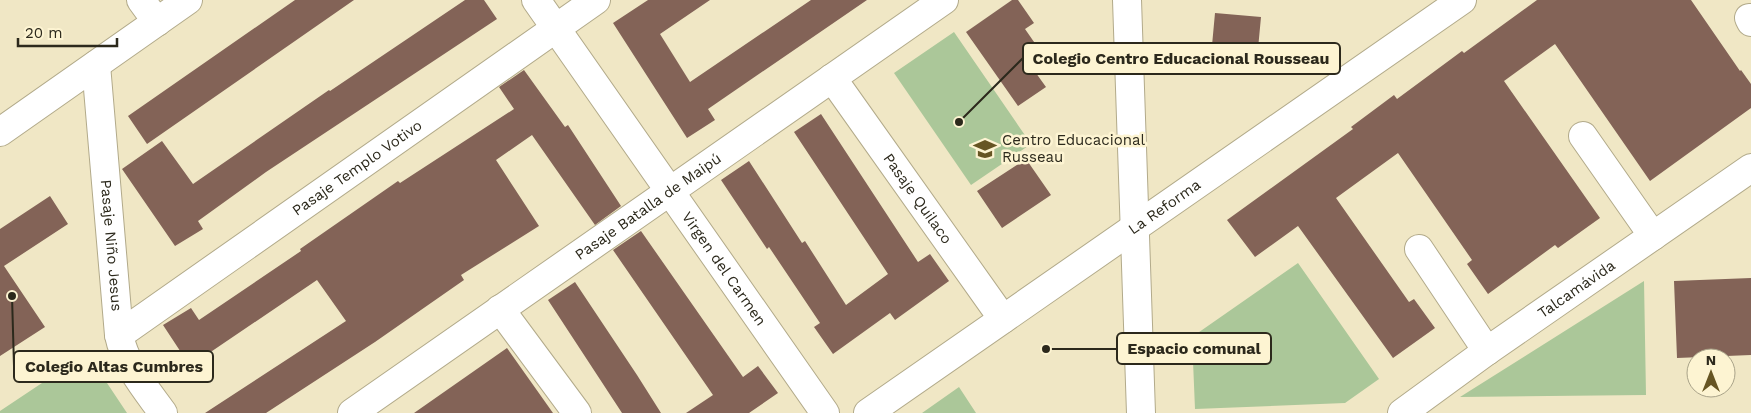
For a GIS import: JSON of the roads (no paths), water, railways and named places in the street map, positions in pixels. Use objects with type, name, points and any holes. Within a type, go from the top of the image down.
[{"type":"street","points":[[141,0],[156,22]]},
{"type":"street","points":[[0,132],[188,0]]},
{"type":"street","name":"Virgen del Carmen","points":[[536,0],[825,413]]},
{"type":"street","name":"Pasaje Templo Votivo","points":[[119,334],[596,0]]},
{"type":"street","name":"Pasaje Batalla de Maipú","points":[[352,413],[944,0]]},
{"type":"street","points":[[1127,0],[1141,413]]},
{"type":"street","name":"La Reforma","points":[[868,413],[1462,0]]},
{"type":"street","name":"Pasaje Niño Jesus","points":[[96,65],[119,334],[124,355],[130,367],[163,413]]},
{"type":"street","name":"Pasaje Quilaco","points":[[832,78],[1003,319]]},
{"type":"street","points":[[1583,136],[1653,236]]},
{"type":"street","name":"Talcamávida","points":[[1402,413],[1487,351],[1751,168]]},
{"type":"street","points":[[1419,249],[1487,351]]},
{"type":"street","points":[[500,309],[577,413]]},
{"type":"place","name":"Colegio Centro Educacional Rousseau","points":[[959,122]]},
{"type":"place","name":"Centro Educacional Russeau","points":[[985,149]]},
{"type":"place","name":"Colegio Altas Cumbres","points":[[12,296]]},
{"type":"place","name":"Espacio comunal","points":[[1046,349]]}]
